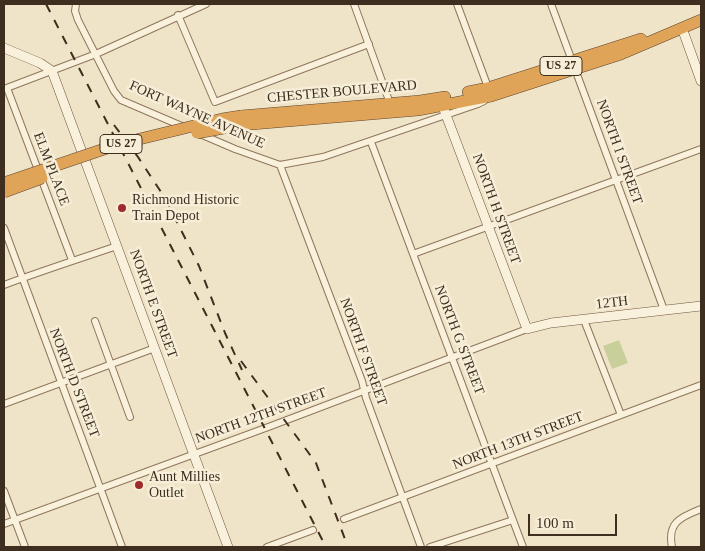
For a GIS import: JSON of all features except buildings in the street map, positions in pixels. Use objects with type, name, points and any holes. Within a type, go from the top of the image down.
[{"type":"highway","name":"CHESTER BOULEVARD","points":[[4,192],[119,144],[214,121],[443,106],[574,66],[618,46],[682,28],[701,20]]},
{"type":"highway","name":"CHESTER BOULEVARD","points":[[4,183],[85,159]]},
{"type":"street","name":"FORT WAYNE AVENUE","points":[[76,4],[78,20],[114,91],[121,100],[235,149],[280,165]]},
{"type":"street","points":[[6,88],[96,54],[178,15],[206,4]]},
{"type":"street","points":[[354,4],[392,108]]},
{"type":"street","points":[[457,4],[489,92]]},
{"type":"street","name":"NORTH I STREET","points":[[551,4],[664,310]]},
{"type":"street","points":[[178,15],[215,102],[369,44]]},
{"type":"street","points":[[682,28],[701,80]]},
{"type":"street","points":[[4,48],[40,63],[52,71]]},
{"type":"street","name":"NORTH E STREET","points":[[52,71],[228,547]]},
{"type":"street","name":"ELM PLACE","points":[[6,88],[72,260]]},
{"type":"street","name":"CHESTER BOULEVARD","points":[[280,165],[323,156],[371,142],[443,106],[478,104],[489,92]]},
{"type":"street","name":"NORTH H STREET","points":[[443,106],[526,329]]},
{"type":"street","name":"NORTH G STREET","points":[[371,142],[523,547]]},
{"type":"street","points":[[413,254],[701,149]]},
{"type":"street","name":"NORTH F STREET","points":[[280,165],[362,381],[421,547]]},
{"type":"street","name":"NORTH D STREET","points":[[4,228],[122,547]]},
{"type":"street","points":[[4,285],[117,246]]},
{"type":"street","name":"12TH","points":[[526,329],[551,323],[701,306]]},
{"type":"street","points":[[584,320],[621,415]]},
{"type":"street","points":[[95,321],[130,417]]},
{"type":"street","name":"NORTH 12TH STREET","points":[[4,524],[526,329]]},
{"type":"street","points":[[4,404],[155,348]]},
{"type":"street","name":"NORTH 13TH STREET","points":[[344,519],[701,385]]},
{"type":"street","points":[[4,491],[25,547]]},
{"type":"street","points":[[672,547],[671,533],[681,517],[701,509]]},
{"type":"street","points":[[430,547],[512,520]]},
{"type":"street","points":[[267,547],[313,530]]},
{"type":"green space","points":[[619,340],[628,363],[612,369],[603,346]]},
{"type":"railway","points":[[46,4],[326,547]]},
{"type":"railway","points":[[114,125],[165,198],[199,266],[225,333],[242,370]]},
{"type":"railway","points":[[241,361],[316,463],[348,547]]},
{"type":"place","name":"Richmond Historic Train Depot","points":[[122,208]]},
{"type":"place","name":"Aunt Millies Outlet","points":[[139,485]]}]
